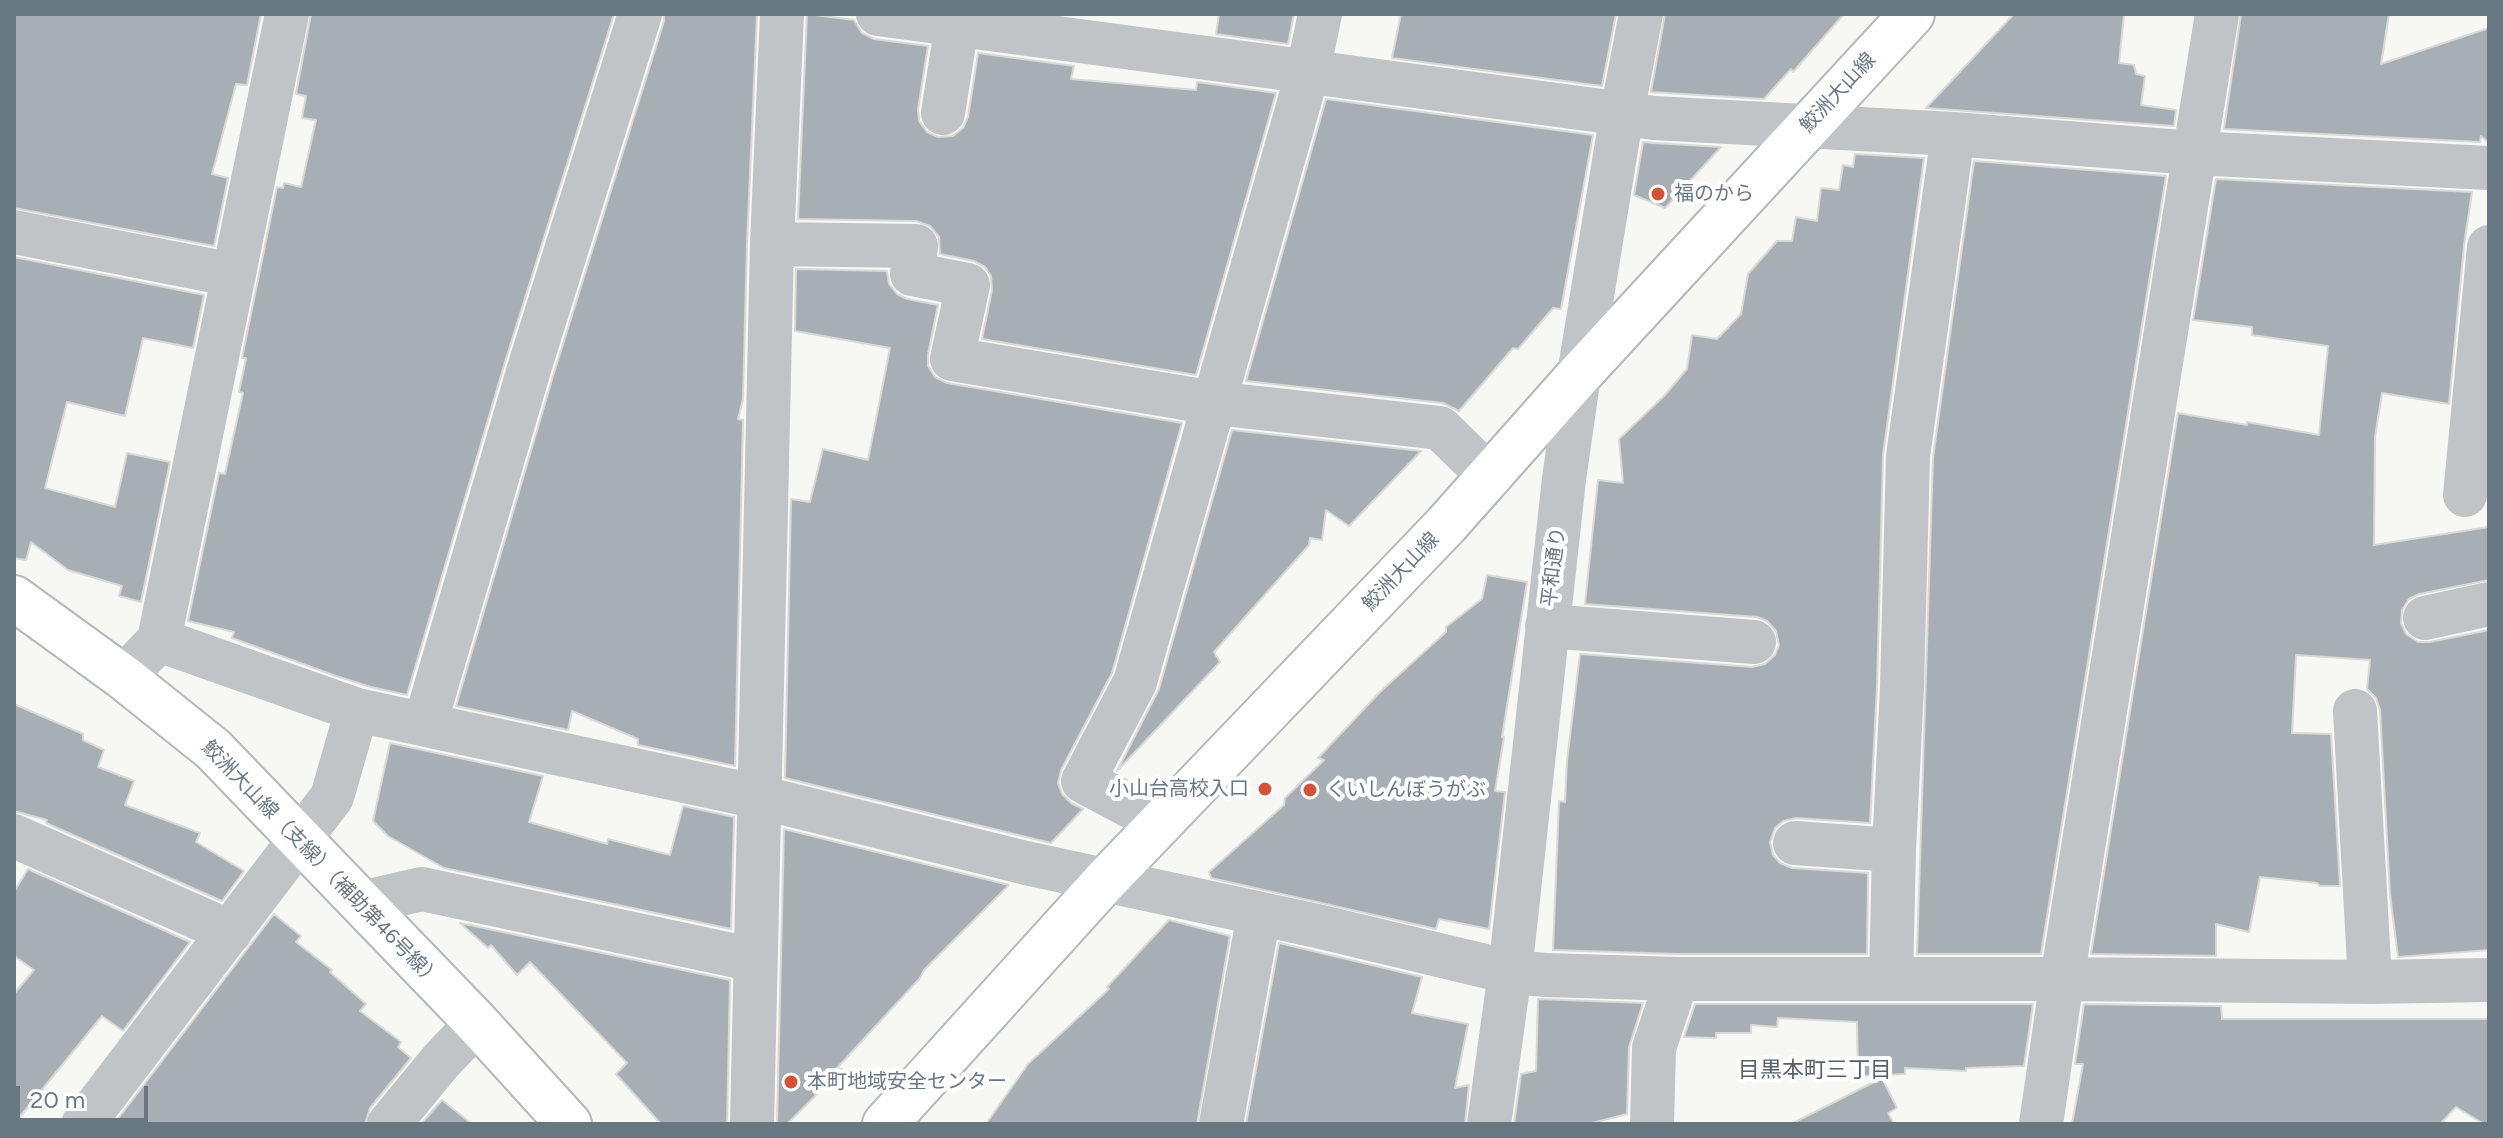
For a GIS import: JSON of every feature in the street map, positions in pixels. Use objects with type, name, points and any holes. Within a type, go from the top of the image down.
[{"type":"main road","name":"鮫洲大山線","points":[[885,1124],[1105,881],[1490,477],[1579,375],[1912,14]]},
{"type":"main road","name":"鮫洲大山線（支線）（補助第46号線）","points":[[14,598],[123,677],[213,749],[477,1023],[569,1124]]},
{"type":"street","points":[[123,677],[159,640],[287,14]]},
{"type":"street","points":[[425,724],[529,369],[640,14]]},
{"type":"street","points":[[752,1124],[772,244],[782,14]]},
{"type":"street","points":[[878,14],[1654,118],[1953,134],[2194,153],[2489,168]]},
{"type":"street","points":[[1162,823],[1083,781],[1135,682],[1308,71],[1320,14]]},
{"type":"street","name":"平和通り","points":[[1489,1124],[1510,972],[1547,626],[1579,375],[1641,14]]},
{"type":"street","points":[[2041,1124],[2217,14]]},
{"type":"street","points":[[943,113],[957,24]]},
{"type":"street","points":[[1891,979],[1908,456],[1953,134]]},
{"type":"street","points":[[14,232],[234,275]]},
{"type":"street","points":[[772,244],[916,246],[912,274],[968,285],[952,359],[1214,403],[1440,428],[1490,477]]},
{"type":"street","points":[[2465,495],[2489,247]]},
{"type":"street","points":[[2425,618],[2489,604]]},
{"type":"street","points":[[1547,626],[1754,642]]},
{"type":"street","points":[[159,640],[357,710],[759,797],[1105,881],[1510,972],[1677,979],[2489,980]]},
{"type":"street","points":[[83,1124],[332,797],[357,710]]},
{"type":"street","points":[[2355,711],[2370,982]]},
{"type":"street","points":[[14,836],[230,932]]},
{"type":"street","points":[[1795,843],[1894,850]]},
{"type":"street","points":[[361,903],[422,889],[755,960]]},
{"type":"street","points":[[1221,1124],[1259,914]]},
{"type":"street","points":[[1645,1122],[1654,1048],[1677,979]]},
{"type":"street","points":[[389,1124],[477,1023]]},
{"type":"building","points":[[14,14],[261,14],[247,85],[236,84],[212,174],[228,178],[214,246],[14,208]]},
{"type":"building","points":[[311,14],[614,14],[505,362],[407,695],[336,676],[232,638],[234,632],[188,621],[219,473],[225,474],[243,393],[239,392],[246,358],[242,358],[277,187],[283,188],[284,183],[301,187],[316,120],[302,118],[306,96],[296,94]]},
{"type":"building","points":[[664,14],[757,14],[743,399],[738,419],[743,420],[735,766],[638,745],[638,739],[572,711],[568,730],[456,706]]},
{"type":"building","points":[[807,14],[854,20],[862,33],[874,39],[928,46],[918,109],[919,121],[927,132],[938,137],[953,136],[963,128],[968,117],[978,53],[1074,66],[1071,79],[1196,90],[1197,82],[1276,93],[1196,375],[982,339],[992,290],[991,276],[985,267],[974,261],[940,254],[939,237],[930,226],[916,221],[798,219]]},
{"type":"building","points":[[1219,14],[1294,14],[1288,44],[1216,34]]},
{"type":"building","points":[[1401,14],[1616,14],[1602,86],[1392,58]]},
{"type":"building","points":[[1665,14],[1844,14],[1793,72],[1791,69],[1764,99],[1651,92]]},
{"type":"building","points":[[2014,14],[2124,14],[2119,63],[2134,65],[2136,74],[2145,76],[2141,105],[2176,110],[2174,126],[1926,108]]},
{"type":"building","points":[[2241,14],[2389,14],[2381,64],[2489,28],[2489,143],[2481,136],[2480,142],[2224,129]]},
{"type":"building","points":[[1326,99],[1593,135],[1561,309],[1553,308],[1518,349],[1513,348],[1459,411],[1443,403],[1246,381]]},
{"type":"building","points":[[1643,142],[1721,147],[1665,208],[1634,195]]},
{"type":"building","points":[[1855,154],[1924,158],[1883,455],[1870,823],[1796,818],[1783,821],[1775,828],[1770,842],[1773,855],[1780,863],[1792,868],[1868,873],[1867,954],[1677,954],[1553,950],[1559,801],[1565,802],[1580,654],[1752,667],[1765,664],[1775,655],[1779,645],[1776,631],[1767,621],[1757,617],[1585,604],[1598,480],[1623,483],[1619,439],[1687,369],[1692,335],[1717,339],[1741,314],[1748,274],[1777,241],[1792,241],[1796,217],[1817,221],[1821,188],[1839,190],[1843,165],[1853,167]]},
{"type":"building","points":[[1974,161],[2166,176],[2041,954],[1917,954],[1933,458]]},
{"type":"building","points":[[2216,179],[2472,192],[2449,404],[2382,393],[2375,437],[2374,545],[2489,527],[2489,580],[2419,594],[2409,599],[2402,610],[2401,623],[2406,634],[2418,642],[2489,630],[2489,950],[2398,957],[2390,894],[2380,710],[2376,698],[2367,689],[2370,660],[2296,655],[2292,733],[2331,734],[2340,886],[2260,877],[2249,932],[2216,924],[2216,956],[2091,954],[2178,413],[2319,435],[2328,346],[2252,335],[2252,327],[2193,320]]},
{"type":"building","points":[[14,257],[204,295],[193,348],[143,338],[125,416],[67,402],[45,488],[115,507],[127,453],[170,462],[141,602],[119,596],[122,586],[68,570],[31,542],[26,560],[14,558]]},
{"type":"building","points":[[796,269],[887,271],[889,284],[897,294],[938,305],[928,366],[935,377],[947,383],[1182,423],[1112,673],[1061,770],[1058,783],[1062,794],[1083,809],[1051,843],[785,778],[791,499],[810,502],[823,449],[868,460],[890,348],[795,331]]},
{"type":"building","points":[[1232,430],[1421,451],[1349,526],[1326,510],[1322,540],[1310,538],[1309,545],[1214,652],[1220,662],[1117,771],[1159,689]]},
{"type":"building","points":[[1487,575],[1527,582],[1495,791],[1505,792],[1489,929],[1439,919],[1436,929],[1211,878],[1209,872],[1284,805],[1285,798],[1324,760],[1318,758],[1380,692],[1446,632],[1446,627],[1482,599]]},
{"type":"building","points":[[14,704],[83,734],[83,740],[104,750],[98,767],[134,781],[125,805],[200,833],[196,842],[244,871],[222,901],[46,823],[47,820],[14,811]]},
{"type":"building","points":[[390,743],[543,776],[529,822],[607,844],[608,839],[670,855],[683,806],[734,817],[731,929],[444,868],[388,836],[373,821]]},
{"type":"building","points":[[784,829],[1009,885],[924,970],[836,1069],[842,1069],[787,1124],[777,1124]]},
{"type":"building","points":[[28,869],[190,942],[123,1031],[102,1016],[14,1124],[14,994],[34,970],[14,956],[14,892]]},
{"type":"building","points":[[274,914],[301,936],[296,942],[332,970],[330,972],[366,1004],[360,1011],[401,1042],[398,1047],[411,1058],[370,1108],[365,1124],[114,1124]]},
{"type":"building","points":[[1169,920],[1230,936],[1197,1124],[986,1124],[1028,1064],[1109,989],[1107,987]]},
{"type":"building","points":[[460,923],[730,980],[727,1124],[661,1124],[616,1074],[627,1063],[530,962],[517,975],[491,945],[488,948]]},
{"type":"building","points":[[1279,943],[1422,977],[1412,1013],[1468,1024],[1455,1088],[1469,1085],[1465,1124],[1246,1124]]},
{"type":"building","points":[[1538,999],[1643,1003],[1629,1047],[1627,1114],[1588,1124],[1514,1124],[1521,1074],[1536,1071]]},
{"type":"building","points":[[1695,1004],[2033,1004],[2024,1066],[1966,1068],[1966,1071],[1905,1068],[1905,1074],[1858,1076],[1857,1022],[1778,1018],[1777,1027],[1751,1025],[1751,1033],[1716,1033],[1716,1038],[1684,1037]]},
{"type":"building","points":[[2084,1004],[2221,1006],[2222,1019],[2489,1019],[2489,1124],[2456,1107],[2440,1124],[2072,1124],[2083,1064],[2075,1064]]},
{"type":"building","points":[[1882,1078],[1897,1108],[1888,1113],[1894,1124],[1791,1124]]},
{"type":"building","points":[[442,1100],[472,1124],[421,1124]]},
{"type":"place","name":"福のから","points":[[1658,194]]},
{"type":"place","name":"小山台高校入口","points":[[1265,789]]},
{"type":"place","name":"くいしんぼうがぶ","points":[[1310,790]]},
{"type":"place","name":"本町地域安全センター","points":[[791,1082]]},
{"type":"district","name":"目黒本町三丁目","points":[[1815,1071]]}]
